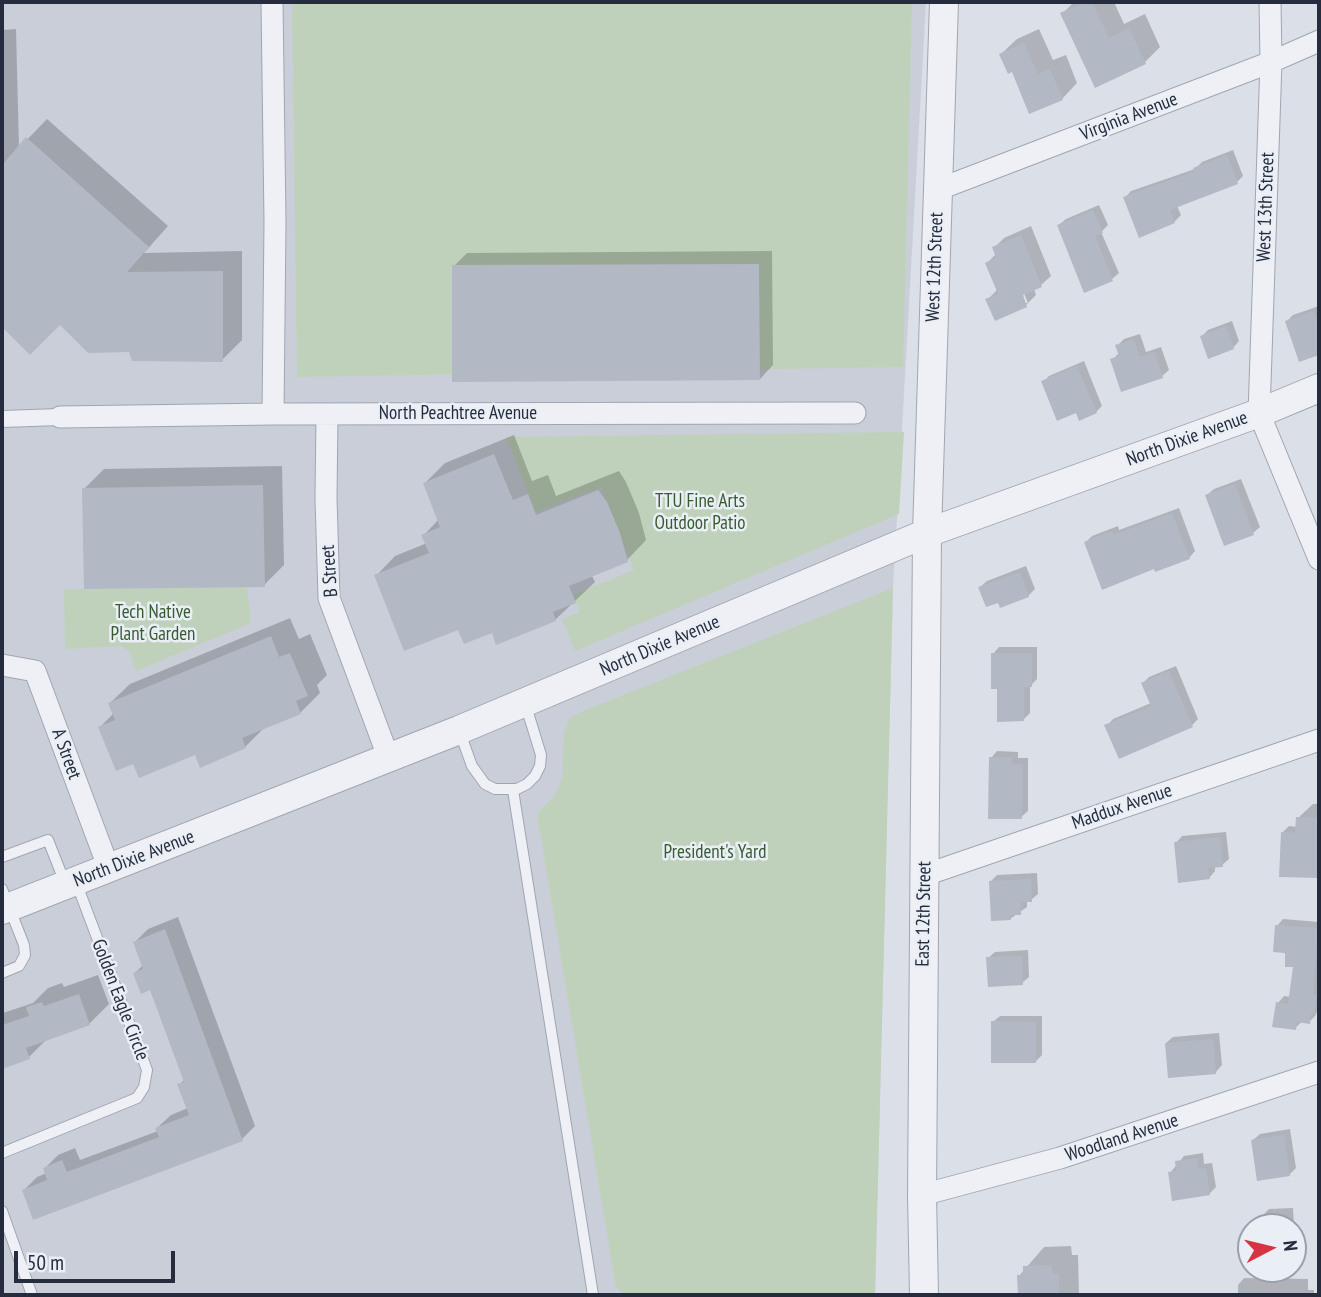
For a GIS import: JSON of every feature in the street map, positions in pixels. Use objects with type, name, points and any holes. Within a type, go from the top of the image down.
[{"type":"street","points":[[272,2],[275,222],[273,414]]},
{"type":"street","name":"West 12th Street","points":[[927,533],[944,2]]},
{"type":"street","name":"West 13th Street","points":[[1259,413],[1271,62],[1270,2]]},
{"type":"street","name":"Virginia Avenue","points":[[937,190],[1271,62],[1319,41]]},
{"type":"street","name":"North Dixie Avenue","points":[[4,902],[71,884],[389,759],[927,533],[1259,413],[1319,388]]},
{"type":"street","name":"North Peachtree Avenue","points":[[60,417],[855,413]]},
{"type":"street","points":[[1259,413],[1319,559]]},
{"type":"street","name":"B Street","points":[[327,415],[329,597],[389,759]]},
{"type":"street","points":[[2,419],[60,417]]},
{"type":"street","name":"East 12th Street","points":[[924,1295],[922,1195],[927,533]]},
{"type":"street","name":"A Street","points":[[2,665],[35,671],[109,869]]},
{"type":"street","name":"Maddux Avenue","points":[[925,875],[1319,740]]},
{"type":"street","name":"Woodland Avenue","points":[[922,1195],[1060,1158],[1319,1072]]},
{"type":"lane","points":[[459,730],[477,776],[495,789],[513,790],[527,784],[540,766],[541,755],[525,703]]},
{"type":"lane","points":[[513,790],[593,1295]]},
{"type":"lane","name":"Golden Eagle Circle","points":[[2,857],[48,840],[71,884],[147,1070],[144,1087],[138,1098],[2,1153]]},
{"type":"lane","points":[[2,973],[19,966],[25,955],[24,945],[4,902]]},
{"type":"lane","points":[[2,1211],[32,1295]]},
{"type":"shaded area","points":[[2,2],[926,2],[893,588],[875,1295],[2,1295]]},
{"type":"green space","points":[[292,2],[912,2],[903,367],[297,377]]},
{"type":"green space","name":"TTU Fine Arts Outdoor Patio","points":[[904,432],[899,514],[575,651],[562,619],[580,612],[573,595],[634,570],[601,487],[536,512],[506,437]]},
{"type":"green space","name":"Tech Native Plant Garden","points":[[247,587],[251,623],[136,671],[130,652],[122,646],[65,649],[64,589]]},
{"type":"green space","name":"President's Yard","points":[[893,588],[875,1295],[625,1295],[616,1287],[537,814],[554,796],[562,779],[564,733],[571,717],[588,709]]},
{"type":"building","points":[[1085,2],[1092,2],[1109,38],[1129,28],[1146,64],[1095,88],[1060,13]]},
{"type":"building","points":[[1024,43],[1038,74],[1050,69],[1063,100],[1029,114],[1012,72],[1008,74],[999,54]]},
{"type":"building","points":[[26,137],[149,247],[127,272],[223,271],[223,362],[132,361],[129,352],[88,353],[60,325],[30,355],[2,327],[2,165]]},
{"type":"building","points":[[1227,155],[1238,184],[1170,210],[1175,223],[1139,238],[1123,197],[1195,171],[1193,168]]},
{"type":"building","points":[[1093,210],[1103,233],[1095,236],[1113,281],[1084,293],[1057,225]]},
{"type":"building","points":[[1021,235],[1042,287],[1023,295],[1027,307],[995,321],[985,299],[998,294],[985,263],[996,258],[992,247]]},
{"type":"building","points":[[759,264],[760,380],[452,382],[452,265]]},
{"type":"building","points":[[1314,311],[1319,327],[1319,355],[1299,362],[1285,321]]},
{"type":"building","points":[[1226,326],[1234,349],[1208,359],[1200,336]]},
{"type":"building","points":[[1134,339],[1140,357],[1154,352],[1163,378],[1121,392],[1110,359],[1119,356],[1115,345]]},
{"type":"building","points":[[1077,366],[1097,413],[1079,421],[1076,413],[1057,421],[1041,381]]},
{"type":"building","points":[[494,454],[513,500],[528,494],[536,515],[598,490],[607,502],[620,533],[628,562],[569,586],[576,603],[553,612],[556,621],[496,645],[492,633],[464,644],[458,630],[404,651],[374,575],[429,553],[421,535],[440,527],[423,483]]},
{"type":"building","points":[[1235,484],[1254,535],[1224,546],[1205,495]]},
{"type":"building","points":[[263,485],[265,587],[84,589],[82,488]]},
{"type":"building","points":[[1172,513],[1190,559],[1155,572],[1154,569],[1102,590],[1084,542],[1111,531],[1113,535]]},
{"type":"building","points":[[1020,572],[1029,597],[1000,608],[998,603],[986,607],[978,587]]},
{"type":"building","points":[[271,636],[279,657],[290,653],[308,696],[296,701],[301,714],[242,738],[246,748],[200,768],[195,755],[139,778],[133,764],[116,771],[98,727],[115,720],[108,703]]},
{"type":"building","points":[[991,653],[1032,653],[1032,687],[1024,687],[1024,721],[997,722],[997,689],[991,689]]},
{"type":"building","points":[[1169,671],[1193,727],[1119,759],[1104,725],[1151,706],[1141,683]]},
{"type":"building","points":[[989,757],[1012,757],[1012,764],[1023,764],[1022,819],[988,819]]},
{"type":"building","points":[[1296,817],[1319,818],[1319,878],[1279,877],[1281,832],[1295,833]]},
{"type":"building","points":[[1220,837],[1223,867],[1208,868],[1210,879],[1178,883],[1174,842]]},
{"type":"building","points":[[1031,879],[1032,902],[1021,902],[1021,915],[1011,915],[1011,920],[991,921],[989,881]]},
{"type":"building","points":[[1275,925],[1318,928],[1313,994],[1317,995],[1314,1014],[1311,1014],[1310,1024],[1297,1022],[1296,1030],[1272,1027],[1276,1002],[1288,1004],[1293,967],[1285,967],[1285,953],[1273,952]]},
{"type":"building","points":[[165,929],[243,1141],[33,1220],[22,1190],[47,1180],[43,1168],[62,1160],[67,1172],[159,1137],[155,1128],[189,1115],[177,1084],[184,1082],[150,990],[141,994],[133,973],[143,969],[133,942]]},
{"type":"building","points":[[1022,956],[1023,985],[988,987],[986,957]]},
{"type":"building","points":[[79,994],[90,1025],[26,1048],[30,1059],[2,1069],[2,1025],[29,1016],[26,1007],[42,1002],[44,1006]]},
{"type":"building","points":[[991,1021],[1036,1022],[1036,1063],[991,1063]]},
{"type":"building","points":[[1213,1039],[1216,1074],[1168,1078],[1165,1043]]},
{"type":"building","points":[[1284,1135],[1290,1176],[1257,1181],[1251,1140]]},
{"type":"building","points":[[1197,1158],[1198,1169],[1206,1168],[1210,1195],[1172,1201],[1168,1172],[1176,1171],[1175,1161]]},
{"type":"building","points":[[1052,1265],[1053,1274],[1059,1274],[1059,1295],[1018,1295],[1017,1275],[1023,1275],[1023,1266]]}]
